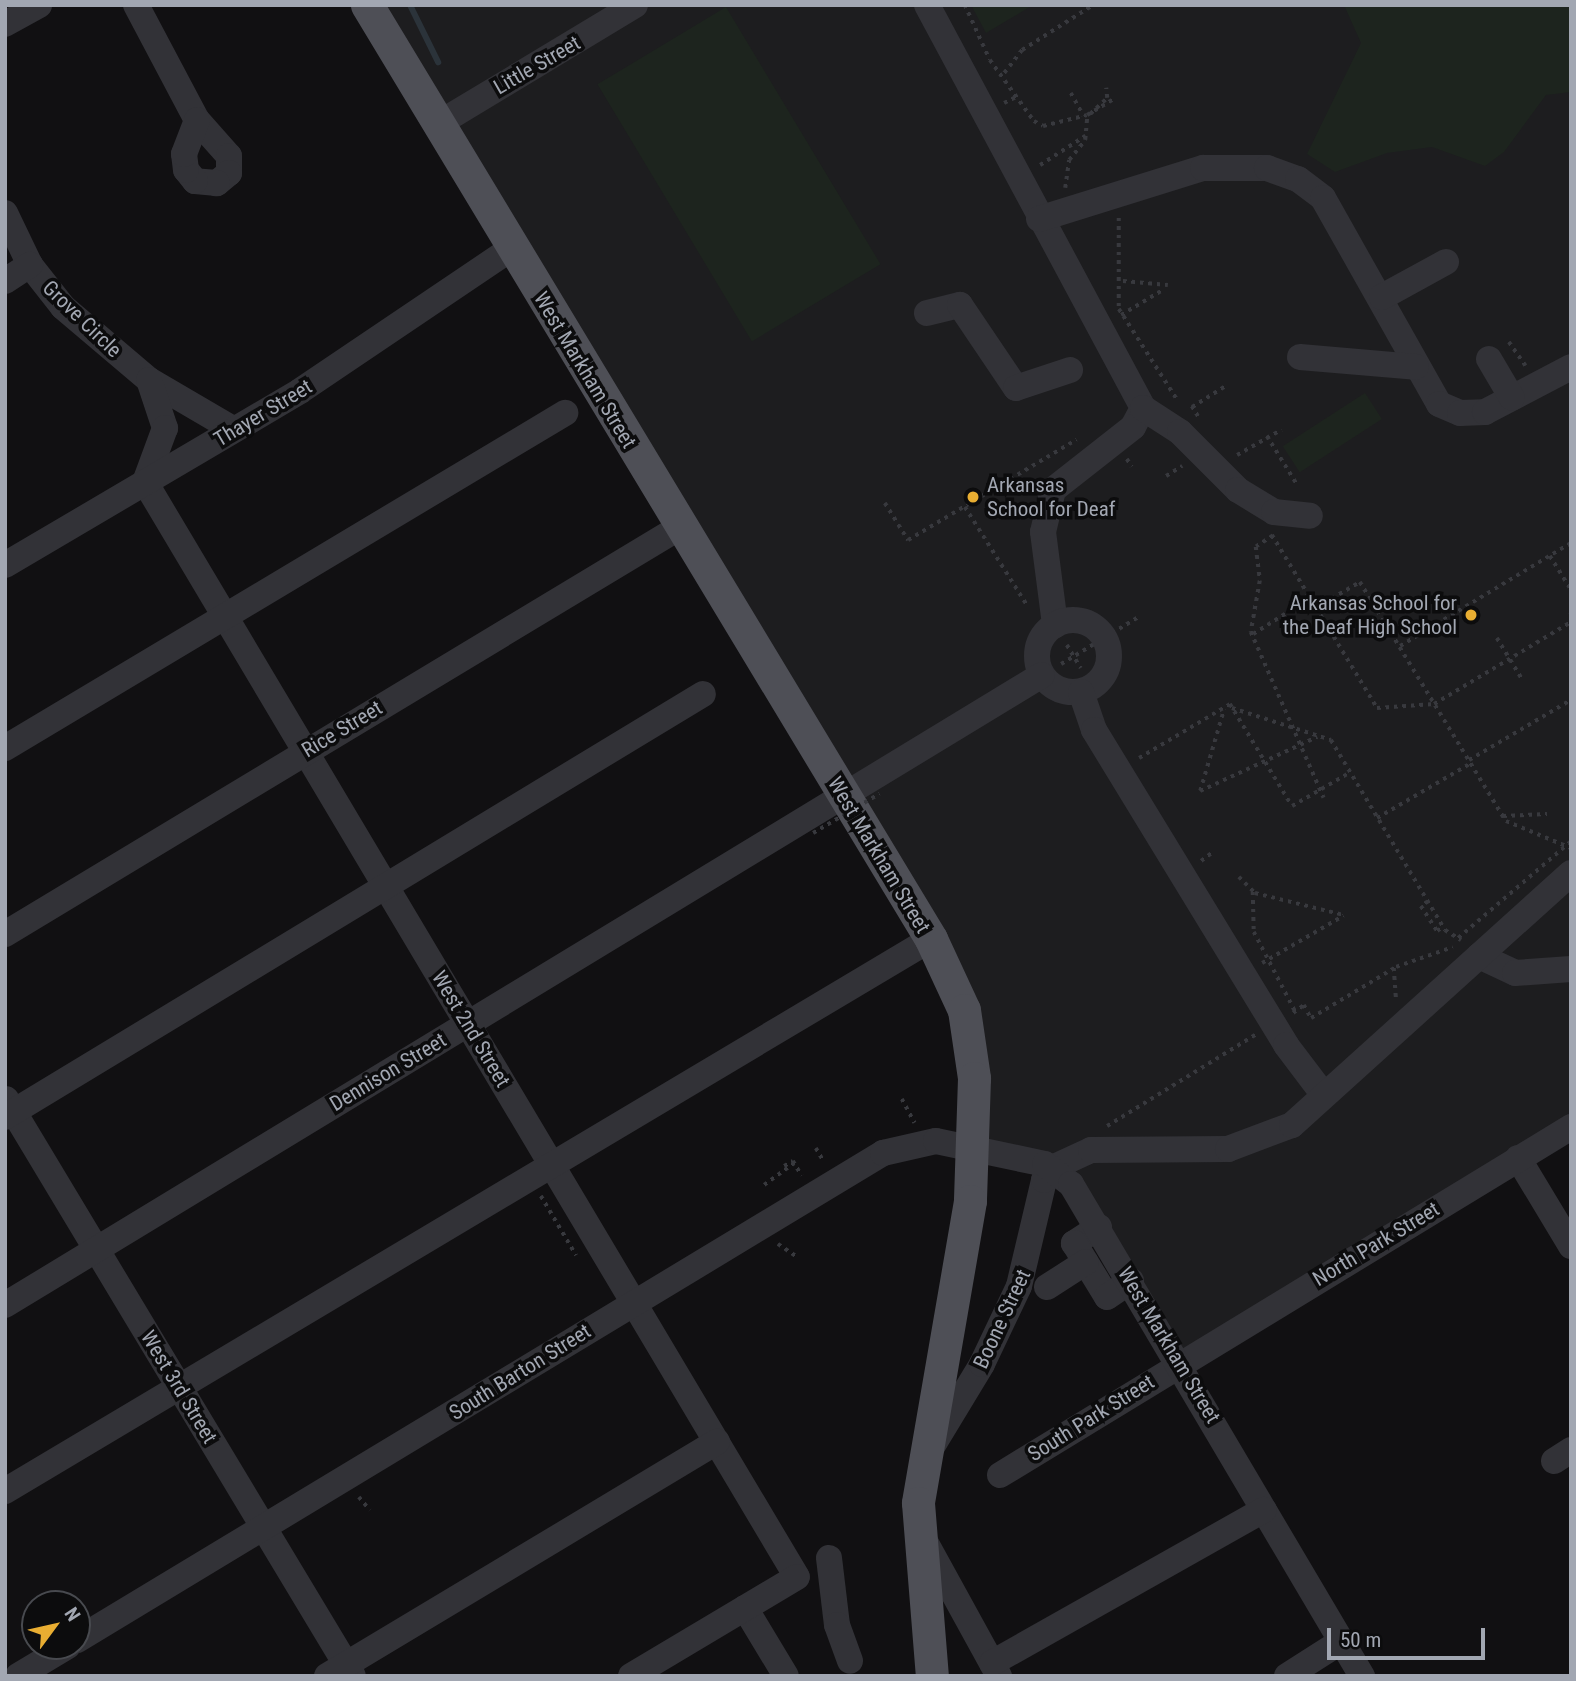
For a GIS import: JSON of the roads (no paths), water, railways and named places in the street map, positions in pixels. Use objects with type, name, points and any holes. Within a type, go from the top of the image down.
[{"type":"main road","name":"West Markham Street","points":[[367,5],[930,939],[964,1010],[975,1148]]},
{"type":"main road","name":"Boone Street","points":[[932,1676],[917,1526],[923,1460],[965,1234],[975,1148]]},
{"type":"street","points":[[9,29],[39,5]]},
{"type":"street","points":[[136,5],[197,120]]},
{"type":"street","name":"Little Street","points":[[438,124],[635,5]]},
{"type":"street","points":[[927,5],[1039,219],[1143,408],[1180,432],[1247,495],[1274,512],[1310,516]]},
{"type":"street","points":[[1039,219],[1203,167],[1267,168],[1298,179],[1323,198],[1382,298],[1416,368],[1439,404],[1461,413],[1485,412],[1571,367]]},
{"type":"street","name":"Grove Circle","points":[[5,213],[30,265],[63,307],[149,380],[233,429]]},
{"type":"street","name":"Thayer Street","points":[[5,565],[233,429],[512,248]]},
{"type":"street","points":[[1382,298],[1446,262]]},
{"type":"street","points":[[5,282],[30,265]]},
{"type":"street","points":[[927,313],[960,305],[1016,388],[1070,370]]},
{"type":"street","points":[[1499,350],[1512,398]]},
{"type":"street","points":[[1300,357],[1416,368]]},
{"type":"street","points":[[145,482],[165,428],[149,380]]},
{"type":"street","points":[[1050,629],[1088,623],[1104,638],[1108,668],[1087,689],[1059,690],[1042,675],[1037,653],[1050,629],[1043,532],[1053,489],[1133,427],[1143,408]]},
{"type":"street","points":[[5,748],[565,413]]},
{"type":"street","name":"West 2nd Street","points":[[145,482],[797,1577]]},
{"type":"street","name":"Rice Street","points":[[5,934],[680,527]]},
{"type":"street","name":"Dennison Street","points":[[5,1305],[468,1023],[845,798],[1042,675]]},
{"type":"street","points":[[1087,689],[1094,730],[1286,1045],[1323,1094]]},
{"type":"street","points":[[8,1109],[704,694]]},
{"type":"street","points":[[975,1148],[1052,1168],[1091,1150],[1205,1151],[1260,1141],[1292,1125],[1472,949],[1571,873]]},
{"type":"street","points":[[5,1492],[552,1164],[636,1120],[930,939]]},
{"type":"street","points":[[1472,949],[1516,973],[1571,969]]},
{"type":"street","name":"West 3rd Street","points":[[8,1109],[97,1250],[264,1528],[342,1672]]},
{"type":"street","name":"North Park Street","points":[[1181,1360],[1571,1127]]},
{"type":"street","name":"South Barton Street","points":[[91,1632],[633,1301],[883,1153],[917,1142],[975,1148]]},
{"type":"street","points":[[1518,1158],[1571,1246]]},
{"type":"street","name":"West Markham Street","points":[[1052,1168],[1071,1184],[1181,1360],[1264,1510],[1362,1676]]},
{"type":"street","name":"Boone Street","points":[[923,1460],[1009,1309],[1052,1168]]},
{"type":"street","points":[[1099,1227],[1074,1243],[1107,1297],[1131,1281]]},
{"type":"street","points":[[1047,1287],[1086,1262]]},
{"type":"street","name":"South Park Street","points":[[1000,1475],[1181,1360]]},
{"type":"street","points":[[342,1672],[717,1442]]},
{"type":"street","points":[[917,1526],[995,1670],[1264,1510]]},
{"type":"street","points":[[829,1558],[832,1592],[850,1661]]},
{"type":"street","points":[[631,1676],[797,1577],[832,1592]]},
{"type":"street","points":[[745,1608],[786,1676]]},
{"type":"street","points":[[1287,1676],[1342,1641]]},
{"type":"street","points":[[18,1676],[45,1660]]},
{"type":"waterway","points":[[410,5],[438,62]]},
{"type":"place","name":"Arkansas School for Deaf","points":[[973,497]]},
{"type":"place","name":"Arkansas School for the Deaf High School","points":[[1471,615]]}]
